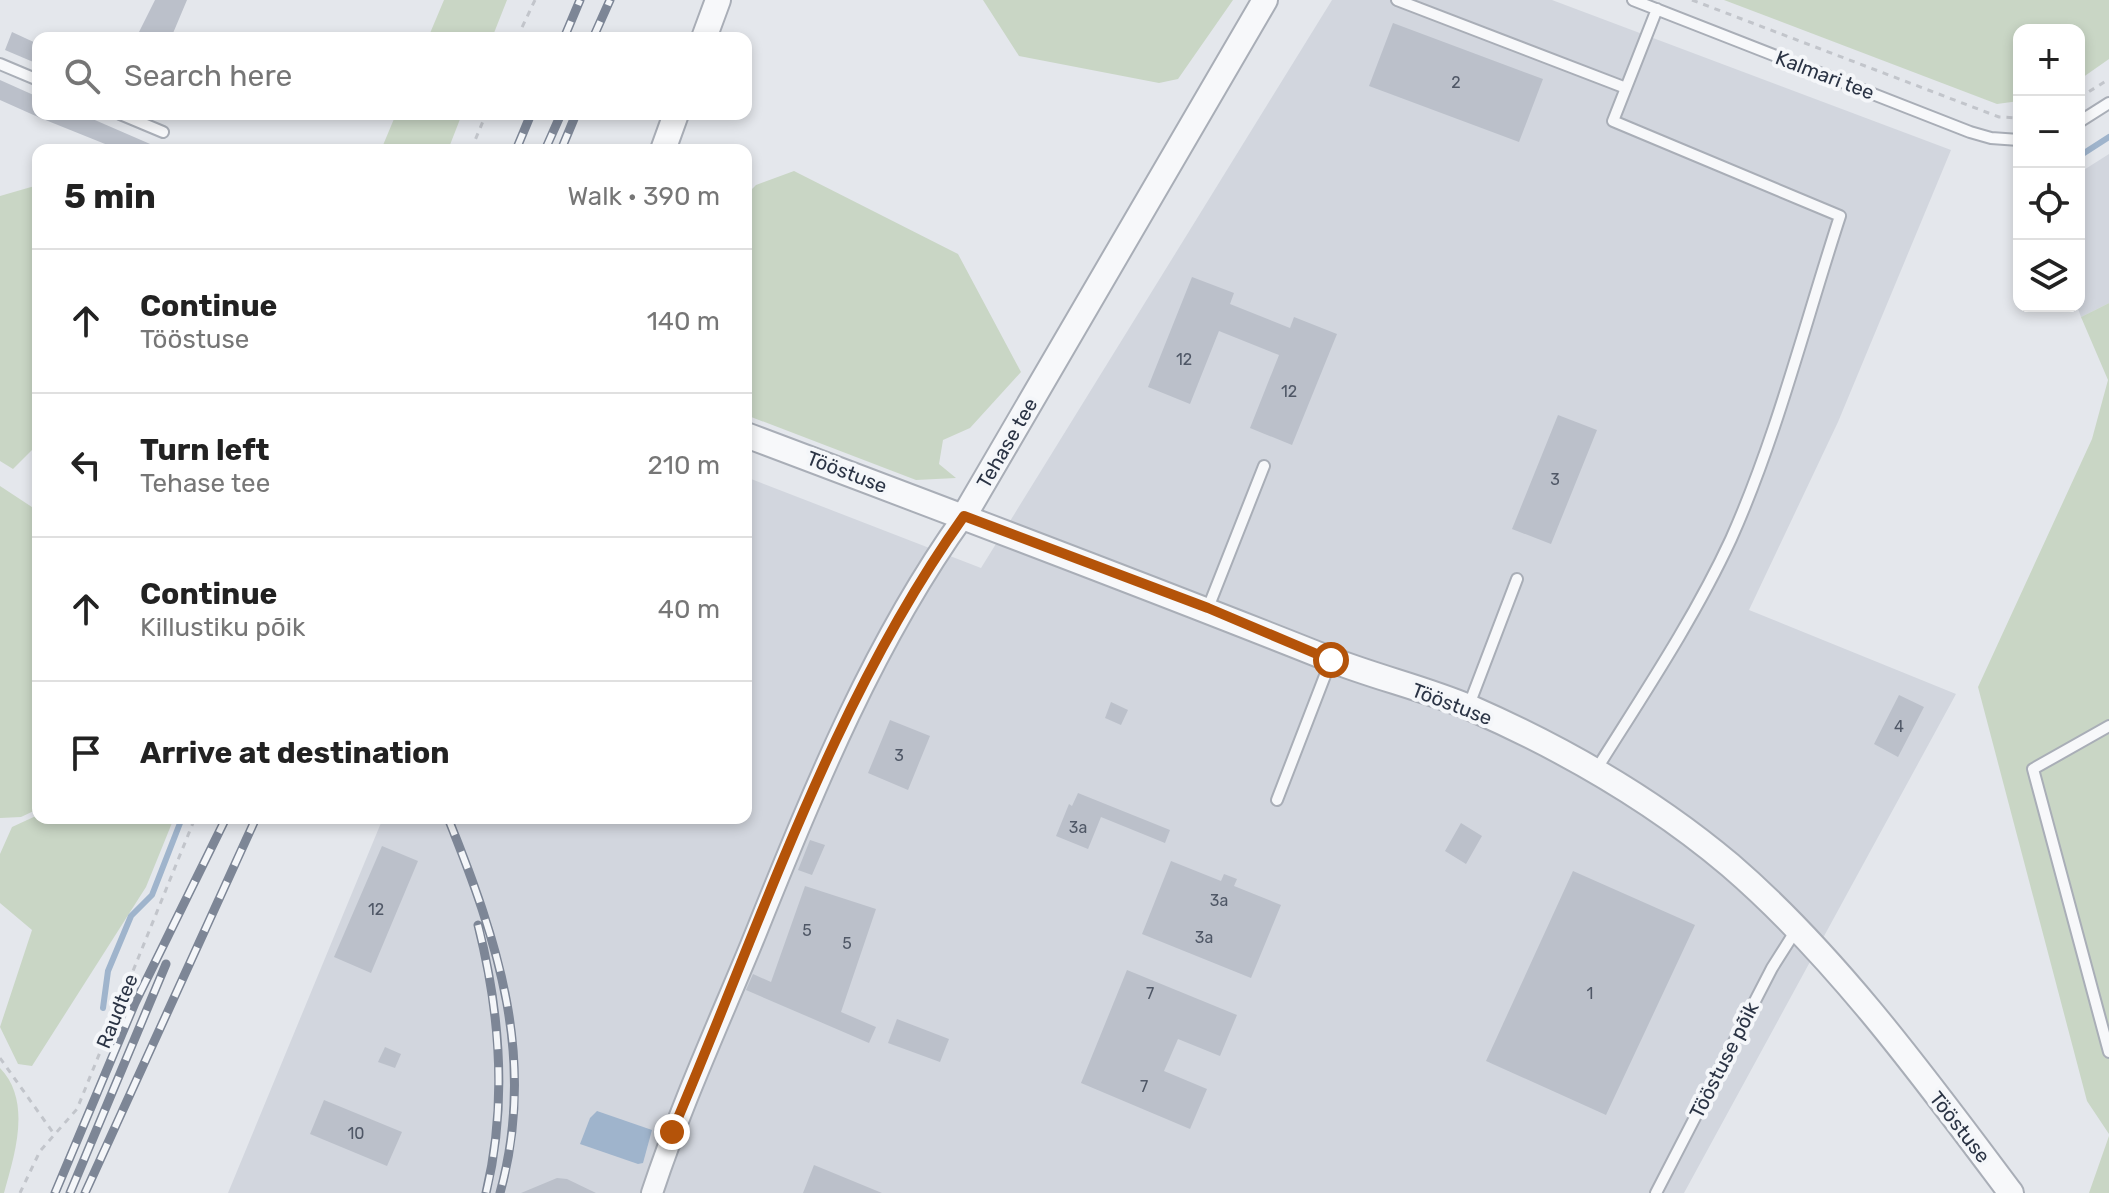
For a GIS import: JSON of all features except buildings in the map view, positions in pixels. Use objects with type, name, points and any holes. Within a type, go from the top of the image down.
[{"type":"street","points":[[706,32],[718,0]]},
{"type":"street","name":"Tehase tee","points":[[652,1193],[672,1132],[812,795],[873,666],[923,574],[964,516],[1265,0]]},
{"type":"street","points":[[665,144],[674,120]]},
{"type":"street","name":"Tööstuse","points":[[752,437],[1208,608],[1331,660],[1468,707],[1535,738],[1660,811],[1730,865],[1797,929],[1898,1049],[2011,1193]]},
{"type":"lane","points":[[1397,0],[1626,88]]},
{"type":"lane","name":"Kalmari tee","points":[[1633,0],[1970,132],[2013,140]]},
{"type":"lane","points":[[1594,773],[1663,664],[1730,540],[1762,458],[1840,216],[1613,121],[1657,9]]},
{"type":"lane","points":[[0,64],[32,77]]},
{"type":"lane","points":[[2085,118],[2109,103]]},
{"type":"lane","points":[[134,120],[163,132]]},
{"type":"lane","points":[[1208,608],[1264,466]]},
{"type":"lane","points":[[1468,707],[1517,579]]},
{"type":"lane","points":[[1277,800],[1331,660]]},
{"type":"lane","points":[[2109,726],[2033,769],[2109,1052]]},
{"type":"lane","name":"Tööstuse põik","points":[[1656,1193],[1772,968],[1797,929]]},
{"type":"path","points":[[1692,0],[1999,117],[2013,118]]},
{"type":"path","points":[[520,32],[534,1]]},
{"type":"path","points":[[2082,96],[2109,79]]},
{"type":"path","points":[[474,144],[484,120]]},
{"type":"path","name":"Raudtee","points":[[20,1193],[40,1151],[77,1109],[193,824]]},
{"type":"path","points":[[0,1058],[54,1134]]},
{"type":"shaded area","points":[[1332,0],[1552,0],[1951,150],[1838,422],[1749,610],[1956,694],[1684,1193],[228,1193],[381,824],[752,824],[752,479],[981,568]]},
{"type":"shaded area","points":[[2109,154],[2109,303],[2081,317],[2079,312],[2085,312],[2085,169]]},
{"type":"green space","points":[[444,0],[507,0],[494,32],[431,32]]},
{"type":"green space","points":[[983,0],[1233,0],[1178,79],[1159,83],[1019,56]]},
{"type":"green space","points":[[1724,0],[2109,0],[2109,59],[2085,76],[2085,24],[2013,24],[2013,102],[1997,104]]},
{"type":"green space","points":[[394,120],[460,120],[450,144],[384,144]]},
{"type":"green space","points":[[794,171],[958,254],[1021,372],[970,428],[943,440],[939,464],[956,478],[916,480],[752,417],[752,189]]},
{"type":"green space","points":[[32,187],[32,450],[13,469],[0,461],[0,196]]},
{"type":"green space","points":[[2109,303],[2109,1134],[2087,1101],[1978,687],[2092,439],[2108,380],[2081,317]]},
{"type":"green space","points":[[0,486],[32,507],[32,812],[21,817],[0,818]]},
{"type":"green space","points":[[32,818],[32,824],[172,824],[146,887],[32,1066],[18,1064],[0,1027],[32,930],[0,903],[0,854],[12,827]]},
{"type":"green space","points":[[0,1068],[10,1081],[18,1112],[16,1145],[4,1193],[0,1193]]},
{"type":"green space","points":[[2109,1136],[2109,1193],[2089,1193]]},
{"type":"water","points":[[597,1111],[652,1130],[643,1163],[638,1164],[580,1144],[590,1118]]},
{"type":"waterway","points":[[2085,152],[2109,137]]},
{"type":"waterway","points":[[103,1008],[108,971],[131,916],[152,895],[180,824]]},
{"type":"railway","points":[[567,32],[580,0]]},
{"type":"railway","points":[[596,32],[610,0]]},
{"type":"railway","points":[[518,144],[528,120]]},
{"type":"railway","points":[[548,144],[558,120]]},
{"type":"railway","points":[[564,144],[574,120]]},
{"type":"railway","points":[[55,1193],[135,1003],[223,824]]},
{"type":"railway","points":[[85,1193],[253,824]]},
{"type":"railway","points":[[450,824],[482,910],[507,1002],[515,1095],[510,1144],[500,1193]]},
{"type":"railway","points":[[478,925],[491,991],[498,1059],[497,1127],[486,1193]]},
{"type":"railway","points":[[70,1193],[166,964]]},
{"type":"route","points":[[672,1132],[822,772],[880,653],[923,574],[964,516],[1208,608],[1331,660]]}]
